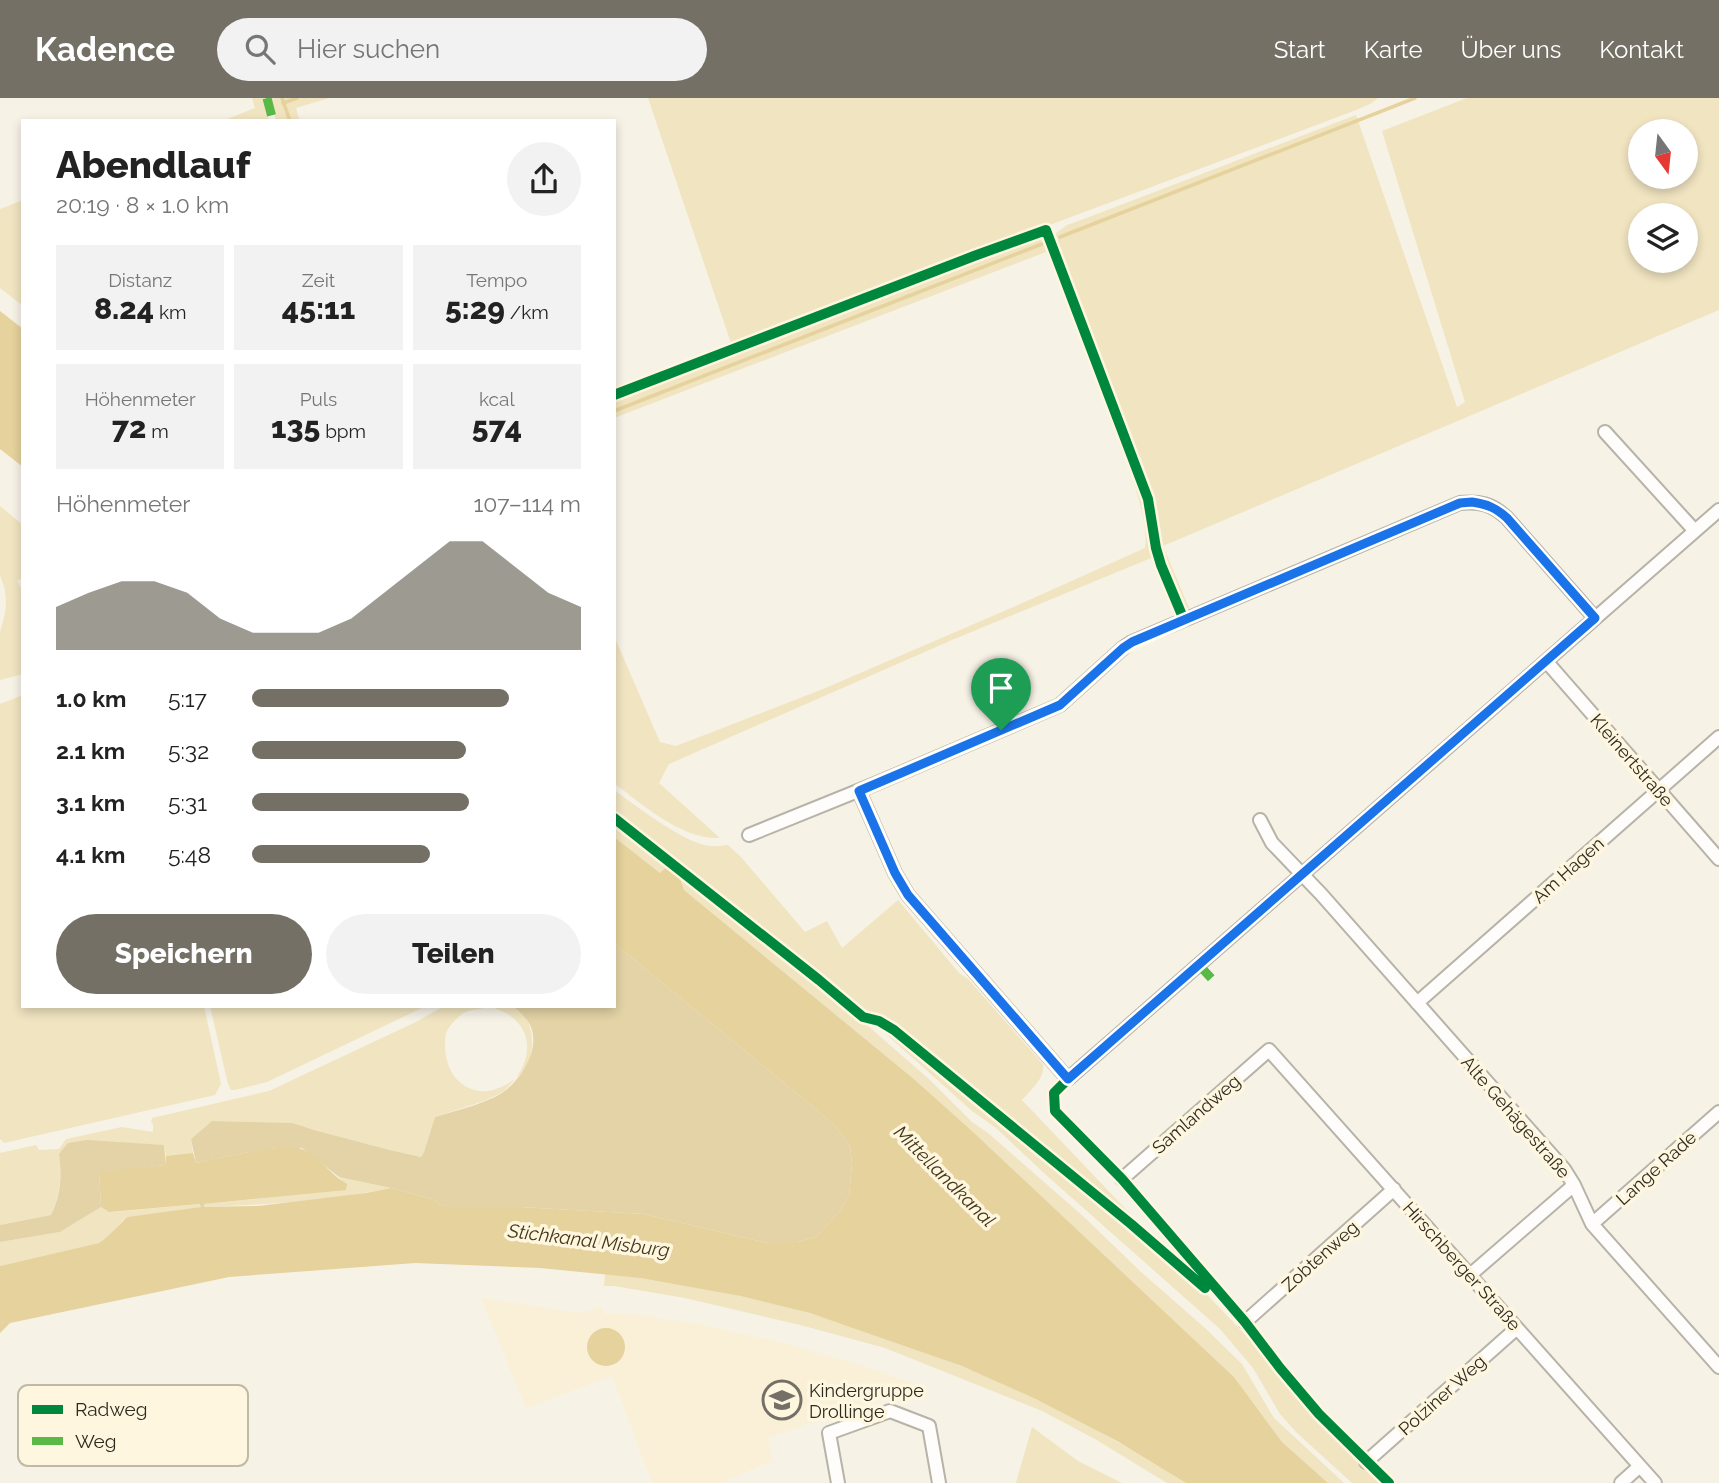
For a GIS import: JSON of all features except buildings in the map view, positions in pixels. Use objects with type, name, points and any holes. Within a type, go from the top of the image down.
[{"type":"street","points":[[1605,432],[1695,531]]},
{"type":"street","points":[[749,835],[1060,705],[1132,642],[1460,503],[1472,502],[1497,509],[1595,618]]},
{"type":"street","points":[[859,791],[895,873],[908,895],[1068,1079],[1719,510]]},
{"type":"street","name":"Kleinertstraße","points":[[1546,661],[1719,859]]},
{"type":"street","name":"Am Hagen","points":[[1418,1003],[1719,737]]},
{"type":"street","name":"Alte Gehägestraße","points":[[1260,820],[1272,843],[1564,1169],[1592,1224],[1719,1367]]},
{"type":"street","name":"Samlandweg","points":[[1122,1179],[1269,1049]]},
{"type":"street","name":"Hirschberger Straße","points":[[1269,1049],[1655,1483]]},
{"type":"street","name":"Lange Rade","points":[[1592,1224],[1719,1112]]},
{"type":"street","points":[[1470,1275],[1574,1185]]},
{"type":"street","name":"Zobtenweg","points":[[1245,1322],[1394,1189]]},
{"type":"street","name":"Polziner Weg","points":[[1366,1462],[1517,1328]]},
{"type":"street","points":[[838,1483],[830,1433],[890,1411],[929,1426],[939,1483]]},
{"type":"street","points":[[1621,1483],[1640,1466]]},
{"type":"shaded area","points":[[252,98],[264,98],[269,119],[227,119],[255,108]]},
{"type":"shaded area","points":[[271,98],[329,98],[296,108],[299,119],[276,119]]},
{"type":"shaded area","points":[[648,98],[1378,98],[1356,110],[732,346]]},
{"type":"shaded area","points":[[1467,98],[1719,98],[1719,310],[1163,546],[1189,608],[1184,609],[1160,554],[1148,491],[1063,269],[1054,242],[1055,234],[1067,225],[1356,115],[1457,407],[1465,402],[1382,131]]},
{"type":"shaded area","points":[[21,201],[21,304],[0,288],[0,209]]},
{"type":"shaded area","points":[[1034,239],[1041,240],[1051,250],[1147,499],[1156,556],[952,640],[669,764],[659,783],[720,838],[691,833],[650,811],[616,785],[616,641],[660,742],[676,746],[823,689],[1145,548],[1142,512],[1128,463],[1046,252],[616,417],[616,397]]},
{"type":"shaded area","points":[[0,506],[21,523],[21,579],[17,580],[21,588],[21,675],[0,680],[0,632],[6,602],[0,575]]},
{"type":"shaded area","points":[[21,696],[21,1008],[204,1008],[221,1084],[215,1095],[4,1143],[0,1139],[0,704]]},
{"type":"shaded area","points":[[616,791],[688,839],[711,846],[728,845],[805,932],[827,921],[842,948],[898,900],[959,973],[968,979],[1043,1064],[1040,1079],[1022,1100],[1386,1483],[1352,1483],[1280,1414],[1253,1368],[1220,1329],[996,1128],[972,1111],[839,992],[759,931],[616,814]]},
{"type":"shaded area","points":[[616,824],[668,865],[660,873],[616,839]]},
{"type":"shaded area","points":[[678,873],[829,992],[930,1080],[972,1122],[1084,1217],[1242,1364],[1274,1418],[1344,1483],[1328,1483],[1282,1442],[1234,1377],[915,1080],[684,890]]},
{"type":"shaded area","points":[[616,945],[834,1124],[850,1146],[852,1164],[849,1196],[839,1212],[816,1237],[778,1244],[644,1214],[520,1207],[443,1207],[432,1199],[339,1177],[302,1148],[278,1148],[196,1163],[191,1139],[212,1121],[293,1123],[421,1157],[435,1117],[478,1104],[502,1093],[522,1072],[531,1055],[533,1036],[531,1027],[515,1008],[616,1008]]},
{"type":"shaded area","points":[[210,1008],[422,1008],[267,1082],[235,1090],[231,1090]]},
{"type":"shaded area","points":[[440,1008],[483,1008],[462,1014],[446,1033],[445,1047],[450,1069],[458,1081],[479,1091],[498,1088],[515,1079],[503,1092],[435,1117],[421,1157],[293,1123],[212,1121],[191,1139],[193,1153],[166,1156],[164,1145],[119,1143],[59,1154],[60,1185],[51,1215],[0,1225],[0,1153],[36,1145],[39,1150],[59,1149],[66,1139],[122,1127],[153,1132],[152,1118],[269,1091]]},
{"type":"shaded area","points":[[516,1008],[529,1023],[532,1050],[525,1069],[516,1078],[526,1057],[526,1038],[516,1021],[496,1009]]},
{"type":"shaded area","points":[[87,1140],[164,1145],[166,1165],[99,1173],[101,1207],[60,1232],[0,1242],[0,1225],[51,1215],[60,1185],[59,1154],[68,1143]]},
{"type":"shaded area","points":[[339,1177],[391,1188],[275,1203],[204,1207],[203,1204],[309,1192],[343,1182]]},
{"type":"shaded area","points":[[201,1204],[202,1207],[126,1219],[99,1243],[0,1266],[0,1242],[60,1232],[101,1207],[109,1212]]},
{"type":"shaded area","points":[[605,1273],[682,1284],[758,1300],[818,1316],[923,1352],[1038,1399],[1186,1483],[1167,1483],[1095,1439],[1042,1411],[885,1348],[685,1298],[604,1286]]},
{"type":"shaded area","points":[[481,1298],[580,1313],[601,1307],[604,1314],[633,1314],[704,1325],[787,1344],[861,1365],[917,1385],[768,1438],[772,1461],[720,1483],[652,1483],[612,1376],[526,1408]]},
{"type":"shaded area","points":[[1032,1427],[1078,1461],[1122,1483],[1016,1483]]},
{"type":"water","points":[[0,311],[21,327],[21,465],[0,449]]},
{"type":"water","points":[[616,839],[660,873],[668,865],[678,873],[684,890],[915,1080],[972,1131],[1234,1377],[1282,1442],[1328,1483],[1186,1483],[1117,1441],[1036,1399],[962,1366],[810,1313],[741,1296],[641,1278],[540,1268],[415,1263],[229,1277],[10,1323],[0,1333],[0,1266],[99,1243],[128,1217],[201,1207],[200,1204],[109,1212],[101,1207],[99,1172],[166,1165],[166,1156],[193,1153],[196,1163],[252,1152],[296,1148],[310,1153],[321,1162],[347,1184],[346,1190],[204,1204],[204,1207],[258,1206],[391,1188],[432,1199],[443,1207],[520,1207],[644,1214],[767,1243],[797,1242],[816,1237],[839,1212],[849,1196],[852,1164],[850,1146],[834,1124],[616,945]]},
{"type":"water","points":[[606,1328],[619,1334],[625,1347],[619,1360],[606,1366],[593,1360],[587,1347],[593,1334]]},
{"type":"waterway","points":[[282,98],[289,119]]},
{"type":"waterway","points":[[283,103],[297,98]]},
{"type":"waterway","points":[[1060,237],[1415,98]]},
{"type":"waterway","points":[[616,410],[1042,244]]},
{"type":"marked path","points":[[267,98],[272,119]]},
{"type":"marked path","points":[[1199,965],[1212,979]]},
{"type":"cycle path","points":[[616,394],[1046,230],[1148,499],[1161,565],[1184,620],[1123,648],[1060,705],[859,791],[895,873],[908,895],[1068,1079],[1054,1093],[1055,1111],[1122,1179],[1245,1322],[1319,1414],[1389,1483]]},
{"type":"cycle path","points":[[616,820],[863,1017],[879,1021],[894,1030],[1205,1288]]},
{"type":"place","name":"Kindergruppe Drollinge","points":[[782,1400]]},
{"type":"route","points":[[1472,502],[1497,509],[1595,618],[1068,1079],[908,895],[895,873],[859,791],[1001,730],[1060,705],[1132,642],[1460,503],[1472,502]]},
{"type":"water label","name":"Mittellandkanal","points":[[945,1176]]},
{"type":"water label","name":"Stichkanal Misburg","points":[[589,1240]]}]
